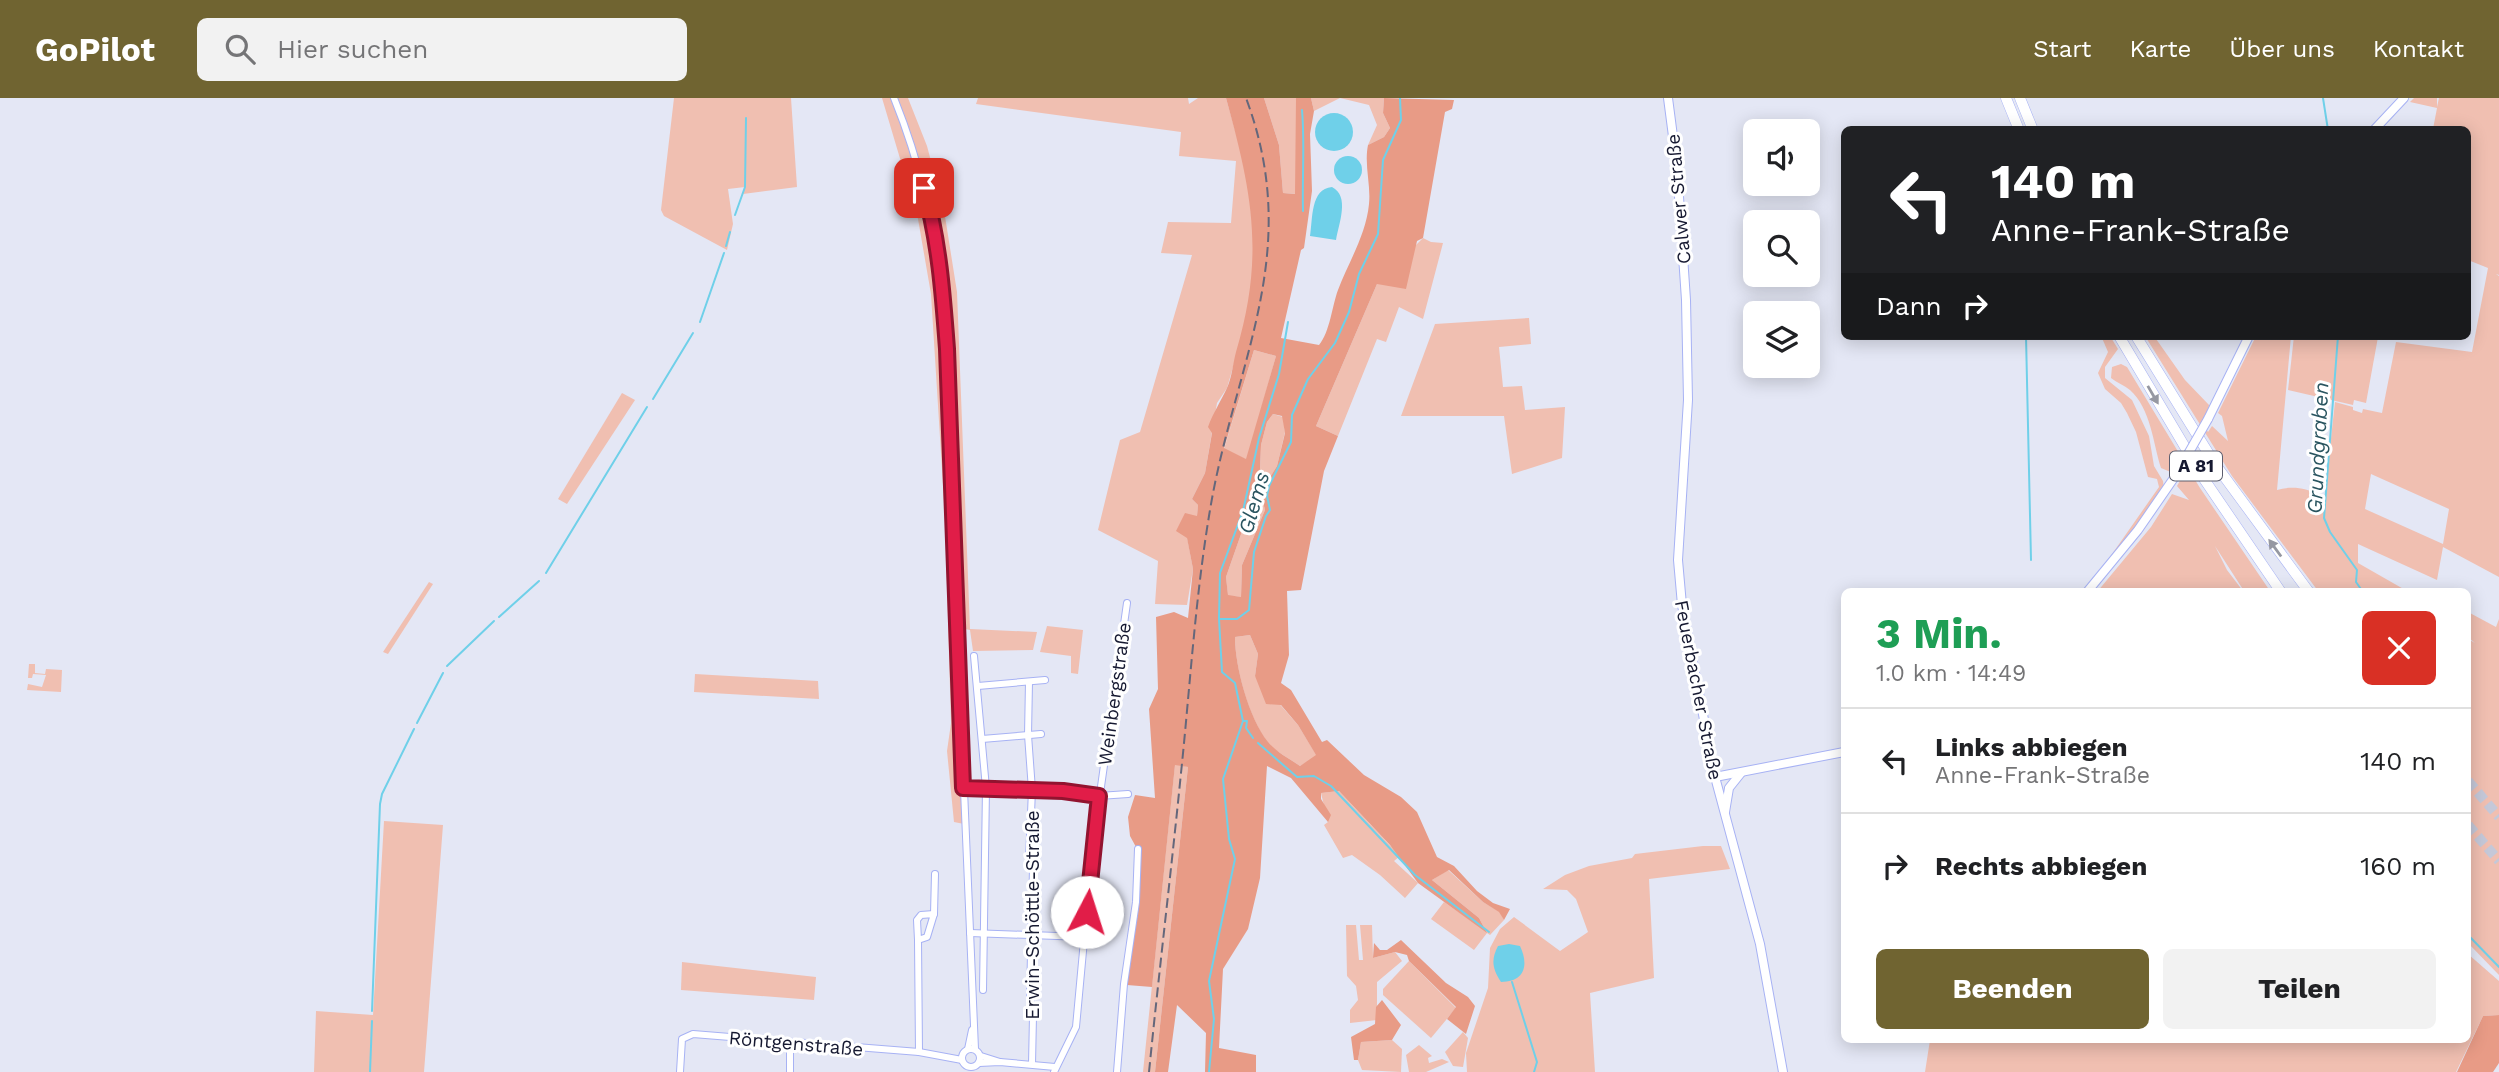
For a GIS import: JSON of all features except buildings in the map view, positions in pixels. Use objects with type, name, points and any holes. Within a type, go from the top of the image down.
[{"type":"highway","points":[[2022,98],[2032,126]]},
{"type":"highway","points":[[2006,99],[2017,126]]},
{"type":"highway","name":"A 81","points":[[2121,340],[2204,479],[2278,588]]},
{"type":"highway","name":"A 81","points":[[2138,340],[2215,464],[2306,588]]},
{"type":"main road","name":"Calwer Straße","points":[[1668,98],[1677,167],[1686,300]]},
{"type":"main road","points":[[2378,126],[2404,98]]},
{"type":"main road","name":"Feuerbacher Straße","points":[[1686,300],[1688,400],[1678,560],[1682,605],[1715,777],[1760,944],[1783,1072]]},
{"type":"main road","points":[[2090,588],[2138,530],[2176,475],[2208,419],[2247,340]]},
{"type":"main road","points":[[1715,777],[1841,753]]},
{"type":"main road","points":[[1724,815],[1729,788],[1741,773]]},
{"type":"street","points":[[894,98],[909,134],[932,215],[943,294],[970,933],[972,1030],[967,1053],[974,1066]]},
{"type":"street","name":"Weinbergstraße","points":[[1054,1070],[1076,1027],[1099,796],[1127,603]]},
{"type":"street","points":[[974,656],[986,788],[983,990]]},
{"type":"street","points":[[978,686],[1045,680]]},
{"type":"street","name":"Erwin-Schöttle-Straße","points":[[1029,682],[1028,735],[1032,790],[1029,859],[1033,868],[1032,1064]]},
{"type":"street","points":[[982,739],[1041,734]]},
{"type":"street","points":[[963,788],[1099,796],[1128,794]]},
{"type":"street","points":[[1117,1072],[1124,984],[1136,902],[1138,849]]},
{"type":"street","points":[[918,940],[927,937],[934,914],[935,874]]},
{"type":"street","points":[[919,1052],[917,919],[921,915],[934,914]]},
{"type":"street","points":[[970,933],[1085,937]]},
{"type":"street","name":"Röntgenstraße","points":[[680,1072],[682,1039],[686,1035],[944,1055],[967,1053]]},
{"type":"street","points":[[790,1043],[790,1072]]},
{"type":"street","points":[[967,1053],[974,1066]]},
{"type":"street","points":[[974,1066],[1000,1062],[1032,1064],[1054,1070]]},
{"type":"street","points":[[1009,1063],[1009,1072]]},
{"type":"shaded area","points":[[674,98],[791,98],[797,187],[743,194],[745,187],[728,189],[733,224],[727,250],[664,216],[661,210]]},
{"type":"shaded area","points":[[882,98],[908,98],[927,146],[944,210],[957,292],[970,629],[1037,632],[1033,650],[973,651],[970,630],[959,628],[964,824],[954,822],[947,751],[951,723],[945,517],[931,294],[918,219]]},
{"type":"shaded area","points":[[978,98],[1188,98],[1189,104],[1198,98],[1226,98],[1244,162],[1253,219],[1253,269],[1247,318],[1227,388],[1217,403],[1205,473],[1192,499],[1198,505],[1197,517],[1187,537],[1193,569],[1187,605],[1155,604],[1158,561],[1098,530],[1120,440],[1140,432],[1192,255],[1161,253],[1168,222],[1231,223],[1236,161],[1179,156],[1181,132],[976,104]]},
{"type":"shaded area","points":[[1226,98],[1264,98],[1279,145],[1283,193],[1295,194],[1296,98],[1311,98],[1314,111],[1310,134],[1312,191],[1304,248],[1301,250],[1281,338],[1319,345],[1326,333],[1338,290],[1357,248],[1367,215],[1368,145],[1384,137],[1390,128],[1383,113],[1384,98],[1454,100],[1452,109],[1445,112],[1423,238],[1417,241],[1406,289],[1377,284],[1316,426],[1338,436],[1324,471],[1301,590],[1287,591],[1289,655],[1281,683],[1291,690],[1322,742],[1327,740],[1364,775],[1401,797],[1417,812],[1437,857],[1454,866],[1477,891],[1493,903],[1510,909],[1504,920],[1499,912],[1483,902],[1449,870],[1432,880],[1479,918],[1487,933],[1418,883],[1390,845],[1339,791],[1321,793],[1321,799],[1331,815],[1328,822],[1291,778],[1267,766],[1260,878],[1248,929],[1223,969],[1219,1048],[1256,1055],[1256,1072],[1205,1072],[1206,1033],[1177,1005],[1168,1072],[1155,1072],[1188,767],[1175,765],[1152,987],[1127,985],[1139,905],[1136,847],[1130,836],[1128,817],[1135,795],[1155,798],[1149,709],[1158,689],[1156,617],[1174,612],[1188,618],[1193,569],[1187,538],[1176,531],[1185,513],[1197,516],[1198,505],[1192,499],[1205,473],[1212,433],[1208,427],[1230,379],[1250,285],[1252,224],[1243,164]],"holes":[[[1254,350],[1276,356],[1246,459],[1224,448]],[[1273,414],[1282,416],[1285,433],[1277,466],[1267,482],[1262,498],[1265,510],[1242,565],[1241,597],[1228,595],[1226,577],[1253,500],[1267,422]],[[1250,635],[1258,654],[1255,676],[1266,704],[1281,705],[1298,725],[1316,755],[1300,766],[1271,746],[1261,732],[1240,677],[1235,637]]]},
{"type":"shaded area","points":[[1264,98],[1296,98],[1296,194],[1283,193],[1279,145]]},
{"type":"shaded area","points":[[1311,98],[1340,98],[1314,111]]},
{"type":"shaded area","points":[[1340,98],[1384,98],[1383,113],[1390,128],[1384,137],[1368,145],[1377,125],[1369,105]]},
{"type":"shaded area","points":[[2414,98],[2437,98],[2437,107],[2439,98],[2499,98],[2499,275],[2496,274],[2499,276],[2499,577],[2443,547],[2437,580],[2358,544],[2358,563],[2402,588],[2316,588],[2232,476],[2147,340],[2157,340],[2185,380],[2209,405],[2208,413],[2202,422],[2208,432],[2212,426],[2228,441],[2222,416],[2218,413],[2254,340],[2291,340],[2277,490],[2303,489],[2318,495],[2320,503],[2324,502],[2335,402],[2353,407],[2353,410],[2362,413],[2363,409],[2382,413],[2396,342],[2472,352],[2488,268],[2471,261],[2471,126],[2434,126],[2437,108],[2410,102]],"holes":[[[2371,474],[2449,509],[2443,544],[2365,509]]]},
{"type":"shaded area","points":[[1423,238],[1443,243],[1423,319],[1399,307],[1386,342],[1377,339],[1338,436],[1316,426],[1377,284]]},
{"type":"shaded area","points":[[1529,318],[1531,344],[1499,347],[1503,387],[1522,386],[1525,410],[1565,407],[1562,458],[1512,474],[1504,416],[1401,416],[1435,324]]},
{"type":"shaded area","points":[[2103,340],[2112,340],[2118,349],[2105,367],[2105,378],[2132,400],[2149,436],[2154,466],[2163,481],[2164,489],[2103,567],[2159,487],[2157,479],[2148,477],[2136,432],[2127,413],[2121,403],[2105,389],[2098,373],[2108,352]]},
{"type":"shaded area","points":[[2294,340],[2377,340],[2366,403],[2354,400],[2353,405],[2288,390]]},
{"type":"shaded area","points":[[1254,350],[1276,356],[1247,460],[1224,449]]},
{"type":"shaded area","points":[[2121,364],[2127,367],[2200,488],[2268,588],[2242,588],[2215,546],[2227,570],[2241,588],[2100,588],[2151,527],[2172,494],[2189,500],[2177,486],[2185,472],[2179,462],[2173,473],[2161,468],[2143,407],[2130,390],[2111,378],[2112,367]]},
{"type":"shaded area","points":[[622,393],[635,400],[567,504],[558,499]]},
{"type":"shaded area","points":[[1273,414],[1283,417],[1285,432],[1277,466],[1267,482],[1262,498],[1265,510],[1242,565],[1241,597],[1228,596],[1226,577],[1253,500],[1260,469],[1261,445],[1267,422]]},
{"type":"shaded area","points":[[429,582],[433,584],[388,654],[383,652]]},
{"type":"shaded area","points":[[2471,614],[2496,627],[2499,619],[2499,975],[2471,946],[2471,641],[2475,643],[2471,640]]},
{"type":"shaded area","points":[[1047,626],[1083,630],[1078,674],[1071,673],[1071,656],[1040,652]]},
{"type":"shaded area","points":[[1250,635],[1258,654],[1255,676],[1298,725],[1317,756],[1300,766],[1268,743],[1249,707],[1237,663],[1235,637]]},
{"type":"shaded area","points":[[29,664],[35,664],[35,673],[45,674],[46,669],[62,670],[61,692],[27,690],[28,684],[42,687],[46,675],[33,674],[32,678],[28,678]]},
{"type":"shaded area","points":[[695,674],[818,681],[819,699],[694,692]]},
{"type":"shaded area","points":[[1175,764],[1188,767],[1155,1072],[1143,1072]]},
{"type":"shaded area","points":[[1339,791],[1400,856],[1394,861],[1418,883],[1405,898],[1380,875],[1352,855],[1343,858],[1324,825],[1328,822],[1321,793]]},
{"type":"shaded area","points":[[384,821],[443,825],[424,1072],[314,1072],[316,1011],[373,1015]]},
{"type":"shaded area","points":[[1721,846],[1730,869],[1649,879],[1654,978],[1590,993],[1595,1072],[1467,1072],[1466,1053],[1488,988],[1490,948],[1500,929],[1514,917],[1560,951],[1588,932],[1576,899],[1567,890],[1543,889],[1565,875],[1589,866],[1632,858],[1635,854]]},
{"type":"shaded area","points":[[1448,870],[1483,902],[1500,912],[1504,920],[1490,935],[1487,933],[1474,950],[1431,919],[1444,902],[1486,931],[1479,918],[1432,880]]},
{"type":"shaded area","points":[[1346,925],[1356,925],[1359,960],[1363,960],[1360,925],[1372,925],[1373,958],[1395,952],[1402,961],[1377,982],[1377,1020],[1350,1023],[1350,1010],[1358,1000],[1356,986],[1347,976]]},
{"type":"shaded area","points":[[1401,940],[1446,983],[1468,997],[1475,1006],[1466,1034],[1447,1019],[1456,1007],[1409,961],[1407,955],[1395,952],[1373,958],[1374,943],[1380,950],[1387,950]]},
{"type":"shaded area","points":[[2471,957],[2499,981],[2499,1015],[2483,1016],[2471,1041]]},
{"type":"shaded area","points":[[1409,961],[1456,1008],[1431,1038],[1383,995],[1383,989]]},
{"type":"shaded area","points":[[682,962],[816,977],[814,1000],[681,990]]},
{"type":"shaded area","points":[[1382,1000],[1401,1025],[1392,1040],[1361,1042],[1358,1060],[1354,1060],[1351,1037],[1375,1024],[1376,1007]]},
{"type":"shaded area","points":[[2499,1015],[2499,1063],[2493,1072],[2457,1072],[2471,1043],[2483,1016]]},
{"type":"shaded area","points":[[1463,1032],[1468,1038],[1463,1067],[1453,1066],[1445,1052]]},
{"type":"shaded area","points":[[1392,1040],[1402,1049],[1401,1072],[1362,1070],[1358,1060],[1361,1042]]},
{"type":"shaded area","points":[[1930,1043],[2470,1043],[2456,1072],[1925,1072]]},
{"type":"shaded area","points":[[1419,1045],[1432,1056],[1428,1058],[1429,1063],[1442,1059],[1449,1062],[1426,1072],[1409,1072],[1406,1055]]},
{"type":"water","points":[[1334,113],[1348,118],[1353,132],[1348,146],[1334,151],[1320,146],[1315,132],[1320,118]]},
{"type":"water","points":[[1348,156],[1358,160],[1362,170],[1358,180],[1348,184],[1338,180],[1334,170],[1338,160]]},
{"type":"water","points":[[1332,187],[1341,197],[1342,203],[1336,240],[1310,236],[1316,199],[1325,189]]},
{"type":"water","points":[[1498,946],[1520,946],[1524,960],[1523,971],[1515,979],[1501,982],[1494,968],[1494,955]]},
{"type":"waterway","name":"Glems","points":[[1209,1072],[1214,1019],[1209,981],[1235,859],[1229,839],[1223,779],[1243,721],[1235,683],[1222,672],[1219,619],[1237,619],[1249,610],[1254,552],[1270,510],[1267,496],[1269,486],[1291,442],[1292,415],[1308,379],[1335,343],[1349,312],[1359,274],[1378,234],[1383,160],[1401,120],[1400,98]]},
{"type":"waterway","name":"Grundgraben","points":[[2323,98],[2327,126]]},
{"type":"waterway","points":[[1302,110],[1303,211]]},
{"type":"waterway","points":[[735,215],[745,187],[746,118]]},
{"type":"waterway","points":[[726,246],[730,232]]},
{"type":"waterway","points":[[700,322],[724,253]]},
{"type":"waterway","points":[[1219,618],[1220,573],[1243,511],[1259,438],[1279,374],[1288,322]]},
{"type":"waterway","points":[[653,399],[693,333]]},
{"type":"waterway","points":[[2026,340],[2031,560]]},
{"type":"waterway","name":"Grundgraben","points":[[2338,340],[2324,518],[2330,532],[2357,570],[2356,582],[2360,588]]},
{"type":"waterway","points":[[546,573],[647,407]]},
{"type":"waterway","points":[[499,617],[539,581]]},
{"type":"waterway","points":[[447,666],[494,621]]},
{"type":"waterway","points":[[417,723],[443,673]]},
{"type":"waterway","points":[[1243,721],[1247,721],[1246,728],[1253,738]]},
{"type":"waterway","points":[[372,1011],[380,804],[382,794],[414,729]]},
{"type":"waterway","points":[[1258,743],[1297,777],[1314,776],[1331,786],[1415,875],[1489,932]]},
{"type":"waterway","name":"Grundgraben","points":[[2471,938],[2499,967]]},
{"type":"waterway","points":[[1512,982],[1537,1062],[1534,1072]]},
{"type":"waterway","points":[[370,1072],[372,1021]]},
{"type":"tunnel","points":[[2471,784],[2499,817]]},
{"type":"tunnel","points":[[2471,828],[2499,861]]},
{"type":"railway","points":[[1149,1072],[1204,548],[1220,461],[1259,309],[1267,260],[1268,209],[1262,155],[1246,98]]},
{"type":"route","points":[[924,188],[932,215],[943,294],[947,349],[962,695],[963,788],[1063,791],[1099,796],[1087,912]]}]
